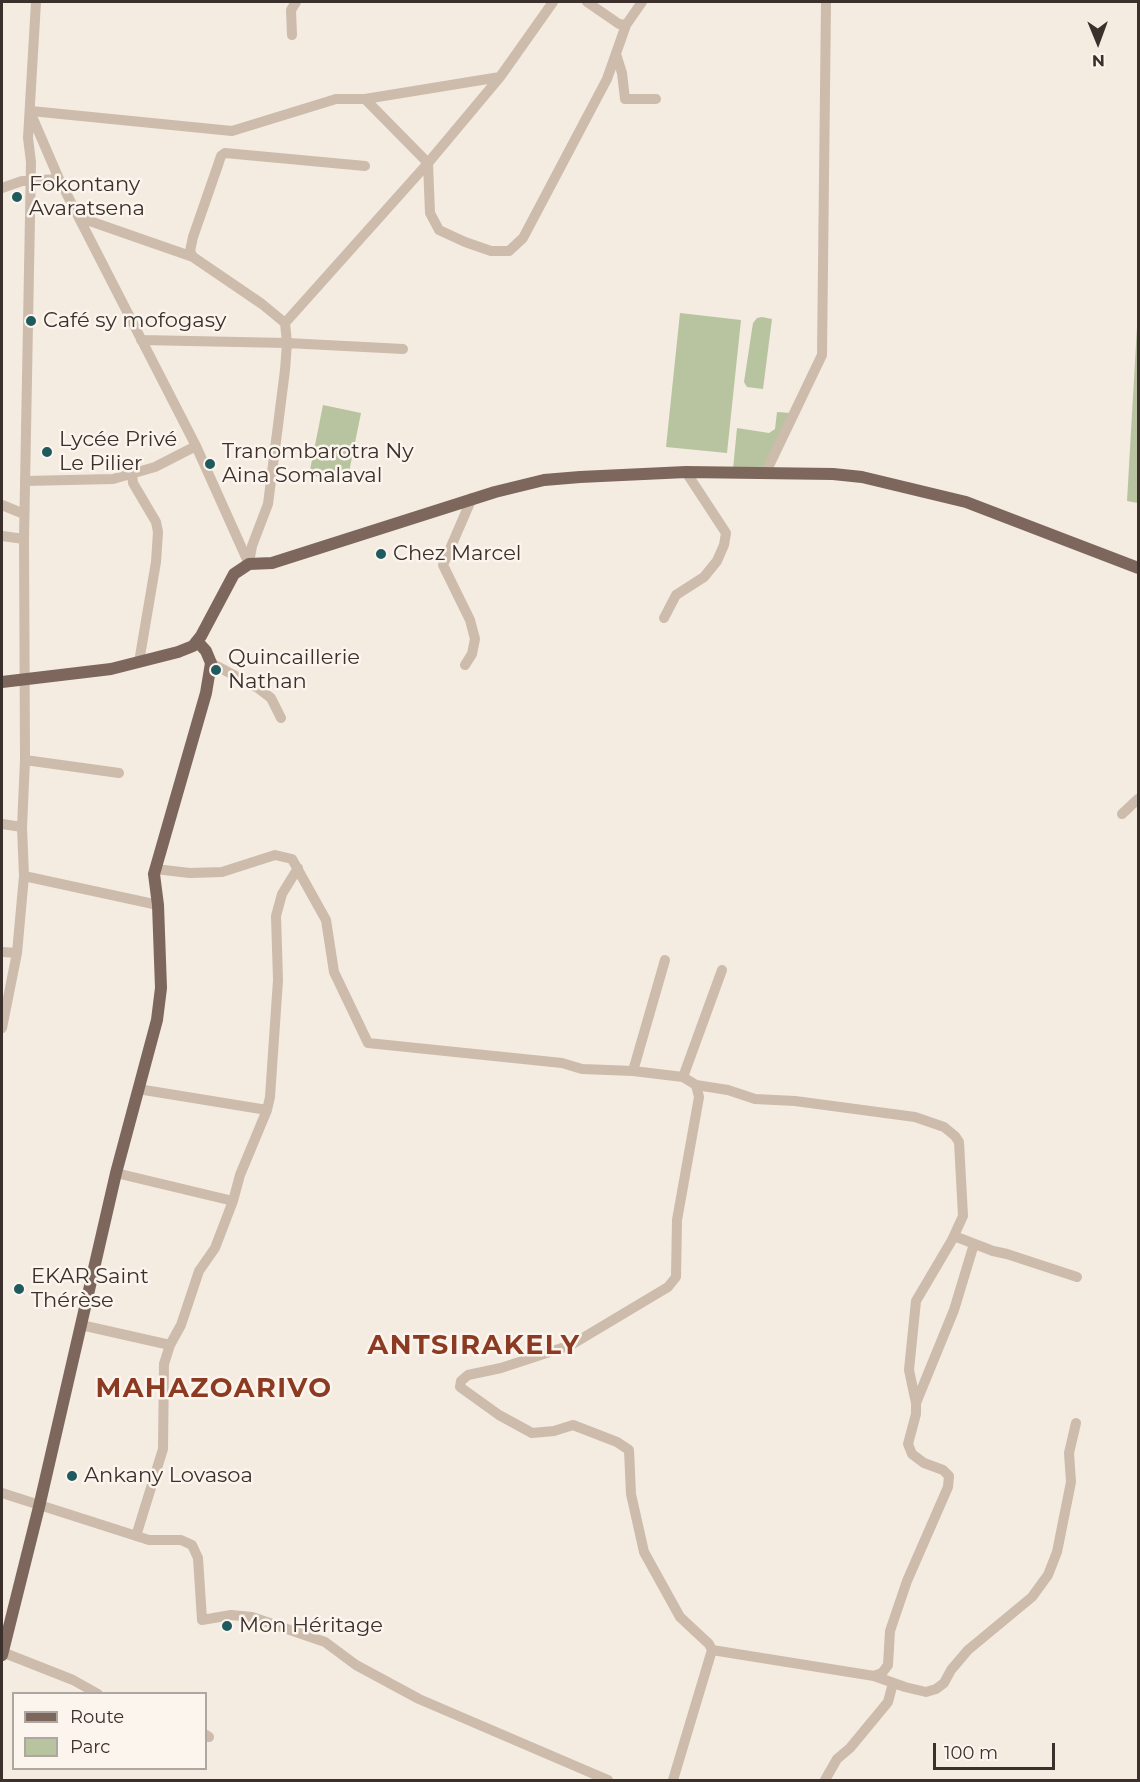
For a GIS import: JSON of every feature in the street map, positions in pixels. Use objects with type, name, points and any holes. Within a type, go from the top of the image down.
[{"type":"main road","points":[[2,682],[111,669],[178,652],[193,646],[234,574],[249,564],[272,562],[472,498],[544,480],[618,474],[686,472],[832,474],[862,477],[966,502],[1138,568]]},
{"type":"main road","points":[[2,1654],[116,1173],[157,1020],[161,988],[155,869],[206,693],[211,663],[206,651],[197,641]]},
{"type":"street","points":[[2,1028],[17,953],[24,876],[22,827],[25,760],[24,514],[31,162],[28,138],[36,2]]},
{"type":"street","points":[[292,35],[291,10],[296,2]]},
{"type":"street","points":[[285,324],[428,163],[500,77],[553,2]]},
{"type":"street","points":[[587,2],[619,24],[626,24]]},
{"type":"street","points":[[365,99],[428,163],[430,213],[439,230],[491,251],[509,251],[523,238],[607,80],[626,24],[642,2]]},
{"type":"street","points":[[765,474],[822,355],[826,2]]},
{"type":"street","points":[[616,54],[622,74],[625,99],[656,99]]},
{"type":"street","points":[[31,112],[232,131],[336,99],[365,99],[500,77]]},
{"type":"street","points":[[31,112],[59,179],[196,446],[249,564]]},
{"type":"street","points":[[193,257],[190,251],[193,237],[221,156],[225,153],[365,166]]},
{"type":"street","points":[[2,188],[22,181],[59,179]]},
{"type":"street","points":[[81,218],[193,257],[262,304],[285,324],[287,343],[268,504],[252,546],[249,564]]},
{"type":"street","points":[[141,340],[287,343],[403,349]]},
{"type":"street","points":[[25,481],[113,479],[155,467],[196,446]]},
{"type":"street","points":[[664,618],[676,595],[704,577],[717,561],[726,533],[686,472]]},
{"type":"street","points":[[132,473],[133,483],[156,522],[158,532],[156,562],[139,662]]},
{"type":"street","points":[[465,664],[472,654],[475,639],[470,620],[444,565],[472,498]]},
{"type":"street","points":[[2,506],[24,514]]},
{"type":"street","points":[[2,536],[24,539]]},
{"type":"street","points":[[211,663],[250,683],[271,698],[281,718]]},
{"type":"street","points":[[25,760],[119,773]]},
{"type":"street","points":[[1122,814],[1138,799]]},
{"type":"street","points":[[2,824],[22,827]]},
{"type":"street","points":[[155,869],[190,873],[222,872],[275,855],[292,859],[326,920],[334,972],[368,1043],[562,1063],[582,1069],[633,1071],[683,1077],[696,1085],[728,1090],[755,1099],[795,1101],[915,1117],[944,1126],[959,1142],[963,1216],[954,1236],[916,1301],[909,1370],[916,1414],[908,1444],[912,1454],[924,1463],[943,1470],[949,1476],[948,1486],[907,1581],[890,1631],[888,1665],[882,1674],[874,1676]]},
{"type":"street","points":[[136,1536],[163,1449],[164,1364],[170,1345],[181,1325],[199,1271],[215,1248],[233,1201],[240,1175],[267,1110],[270,1097],[278,980],[276,916],[282,894],[298,868]]},
{"type":"street","points":[[24,876],[158,905]]},
{"type":"street","points":[[2,952],[17,953]]},
{"type":"street","points":[[633,1071],[665,960]]},
{"type":"street","points":[[683,1077],[722,970]]},
{"type":"street","points":[[673,1780],[712,1650],[709,1644],[680,1617],[644,1552],[631,1494],[629,1450],[617,1442],[573,1425],[554,1431],[532,1433],[499,1415],[460,1387],[461,1381],[468,1375],[501,1368],[571,1345],[668,1287],[676,1277],[677,1220],[699,1097],[696,1085]]},
{"type":"street","points":[[138,1089],[267,1110]]},
{"type":"street","points":[[116,1173],[233,1201]]},
{"type":"street","points":[[954,1236],[1077,1277]]},
{"type":"street","points":[[916,1403],[954,1310],[974,1244]]},
{"type":"street","points":[[81,1325],[170,1345]]},
{"type":"street","points":[[712,1650],[874,1676],[926,1692],[936,1689],[944,1683],[951,1670],[968,1650],[1032,1597],[1048,1575],[1057,1552],[1066,1512],[1071,1482],[1070,1453],[1076,1423]]},
{"type":"street","points":[[2,1493],[149,1540],[181,1540],[192,1545],[198,1558],[202,1620],[231,1615],[252,1617],[325,1642],[356,1665],[419,1699],[608,1780]]},
{"type":"street","points":[[2,1654],[74,1680],[95,1692]]},
{"type":"street","points":[[825,1780],[837,1760],[850,1748],[888,1702],[893,1683]]},
{"type":"green space","points":[[1138,309],[1138,503],[1127,501]]},
{"type":"green space","points":[[680,313],[741,320],[727,453],[666,447]]},
{"type":"green space","points":[[757,318],[772,319],[763,389],[747,387],[744,382],[753,323]]},
{"type":"green space","points":[[323,405],[361,413],[347,482],[309,475]]},
{"type":"green space","points":[[777,412],[791,413],[764,469],[733,469],[737,428],[769,433],[775,429]]},
{"type":"place","name":"Fokontany Avaratsena","points":[[17,197]]},
{"type":"place","name":"Café sy mofogasy","points":[[31,321]]},
{"type":"place","name":"Lycée Privé Le Pilier","points":[[47,452]]},
{"type":"place","name":"Tranombarotra Ny Aina Somalaval","points":[[210,464]]},
{"type":"place","name":"Chez Marcel","points":[[381,554]]},
{"type":"place","name":"Quincaillerie Nathan","points":[[216,670]]},
{"type":"place","name":"EKAR Saint Thérèse","points":[[19,1289]]},
{"type":"place","name":"Ankany Lovasoa","points":[[72,1476]]},
{"type":"place","name":"Mon Héritage","points":[[227,1626]]},
{"type":"district","name":"ANTSIRAKELY","points":[[474,1346]]},
{"type":"district","name":"MAHAZOARIVO","points":[[214,1389]]}]
